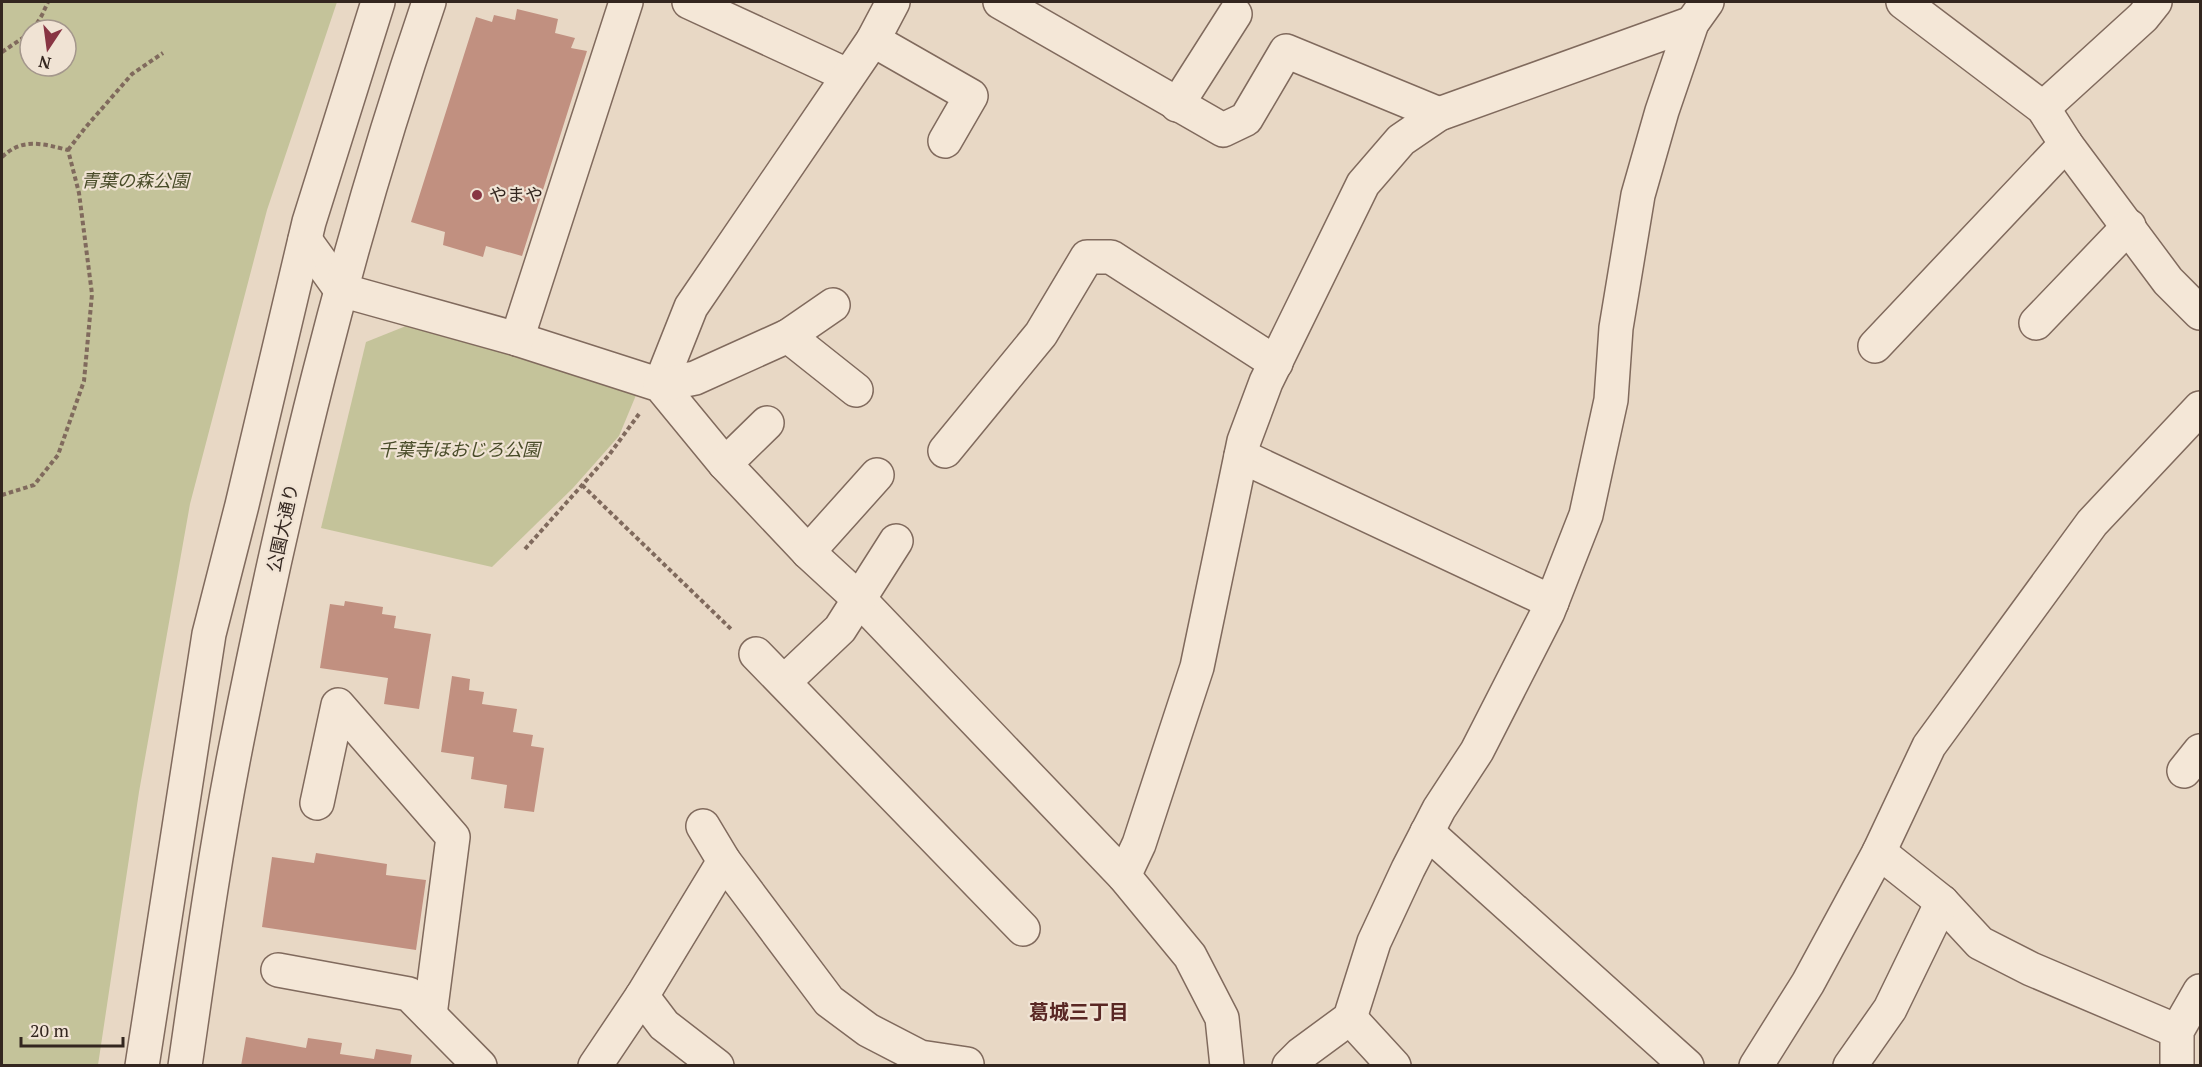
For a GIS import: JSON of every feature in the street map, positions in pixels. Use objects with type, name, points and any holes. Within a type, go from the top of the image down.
[{"type":"street","points":[[142,1065],[208,634],[309,222],[378,2]]},
{"type":"street","name":"公園大通り","points":[[185,1065],[233,758],[297,465],[341,290],[429,2]]},
{"type":"street","points":[[518,339],[626,2]]},
{"type":"street","points":[[690,2],[847,75]]},
{"type":"street","points":[[660,385],[691,307],[873,40],[893,2]]},
{"type":"street","points":[[1000,2],[1222,130],[1246,119],[1286,51],[1438,114]]},
{"type":"street","points":[[1903,2],[2043,108],[2066,144],[2168,281],[2200,313]]},
{"type":"street","points":[[2043,108],[2143,17],[2155,2]]},
{"type":"street","points":[[1124,876],[1139,844],[1197,667],[1244,441],[1266,382],[1363,184],[1401,140],[1438,114],[1699,12]]},
{"type":"street","points":[[1289,1065],[1350,1018],[1374,942],[1439,809],[1477,751],[1552,602],[1586,515],[1611,400],[1616,328],[1638,195],[1662,111],[1699,12]]},
{"type":"street","points":[[1177,105],[1235,14]]},
{"type":"street","points":[[873,40],[971,96],[945,141]]},
{"type":"street","points":[[1875,346],[2066,144]]},
{"type":"street","points":[[2036,323],[2129,226]]},
{"type":"street","points":[[305,240],[341,290],[518,339],[660,385],[695,378],[788,336],[833,305]]},
{"type":"street","points":[[945,451],[1041,334],[1087,257],[1111,257],[1276,363]]},
{"type":"street","points":[[283,335],[341,290]]},
{"type":"street","points":[[788,336],[856,390]]},
{"type":"street","points":[[660,385],[725,464],[808,552],[859,598],[1124,876],[1190,956],[1222,1018],[1227,1065]]},
{"type":"street","points":[[1756,1065],[1808,983],[1879,852],[1929,746],[2092,522],[2200,408]]},
{"type":"street","points":[[725,464],[767,423]]},
{"type":"street","points":[[1241,456],[1552,602]]},
{"type":"street","points":[[808,552],[877,475]]},
{"type":"street","points":[[784,682],[840,629],[896,541]]},
{"type":"street","points":[[756,654],[1023,930]]},
{"type":"street","points":[[317,803],[338,705],[453,837],[430,1015]]},
{"type":"street","points":[[703,826],[723,861],[829,1001],[868,1030],[920,1057],[950,1063]]},
{"type":"street","points":[[1427,832],[1687,1065]]},
{"type":"street","points":[[1879,852],[1942,902],[1980,943],[2031,969],[2177,1031]]},
{"type":"street","points":[[595,1065],[642,996],[723,861]]},
{"type":"street","points":[[1850,1065],[1890,1009],[1942,902]]},
{"type":"street","points":[[278,970],[409,994],[480,1065]]},
{"type":"street","points":[[2177,1065],[2177,1031],[2200,991]]},
{"type":"street","points":[[642,996],[664,1025],[717,1065]]},
{"type":"street","points":[[1350,1018],[1394,1065]]},
{"type":"path","points":[[40,18],[48,2]]},
{"type":"path","points":[[2,52],[18,41]]},
{"type":"path","points":[[2,495],[34,485],[58,455],[84,381],[92,294],[79,193],[69,150],[132,74],[163,52]]},
{"type":"path","points":[[2,157],[8,151],[35,142],[69,150]]},
{"type":"path","points":[[525,549],[609,455],[660,385]]},
{"type":"path","points":[[582,485],[756,654]]},
{"type":"green space","name":"青葉の森公園","points":[[2,2],[337,2],[267,210],[190,504],[139,792],[98,1065],[2,1065]]},
{"type":"green space","name":"千葉寺ほおじろ公園","points":[[406,326],[639,388],[619,436],[573,488],[492,567],[321,528],[366,342]]},
{"type":"building","points":[[517,9],[558,19],[555,33],[575,38],[571,48],[587,51],[522,256],[486,246],[483,257],[443,245],[445,232],[411,222],[476,17],[492,22],[494,15],[515,20]]},
{"type":"building","points":[[345,601],[383,607],[382,614],[396,616],[394,628],[431,634],[419,709],[384,704],[388,678],[320,668],[330,604],[344,606]]},
{"type":"building","points":[[452,676],[470,679],[469,690],[484,692],[482,704],[517,709],[513,732],[533,735],[531,746],[544,748],[534,812],[504,808],[507,785],[471,779],[474,757],[441,752]]},
{"type":"building","points":[[316,853],[387,864],[386,875],[426,880],[416,950],[262,927],[272,857],[314,863]]},
{"type":"building","points":[[246,1037],[306,1048],[308,1038],[342,1043],[340,1054],[374,1059],[376,1049],[412,1055],[410,1066],[241,1066]]},
{"type":"place","name":"やまや","points":[[477,195]]},
{"type":"district","name":"葛城三丁目","points":[[1079,1012]]}]
